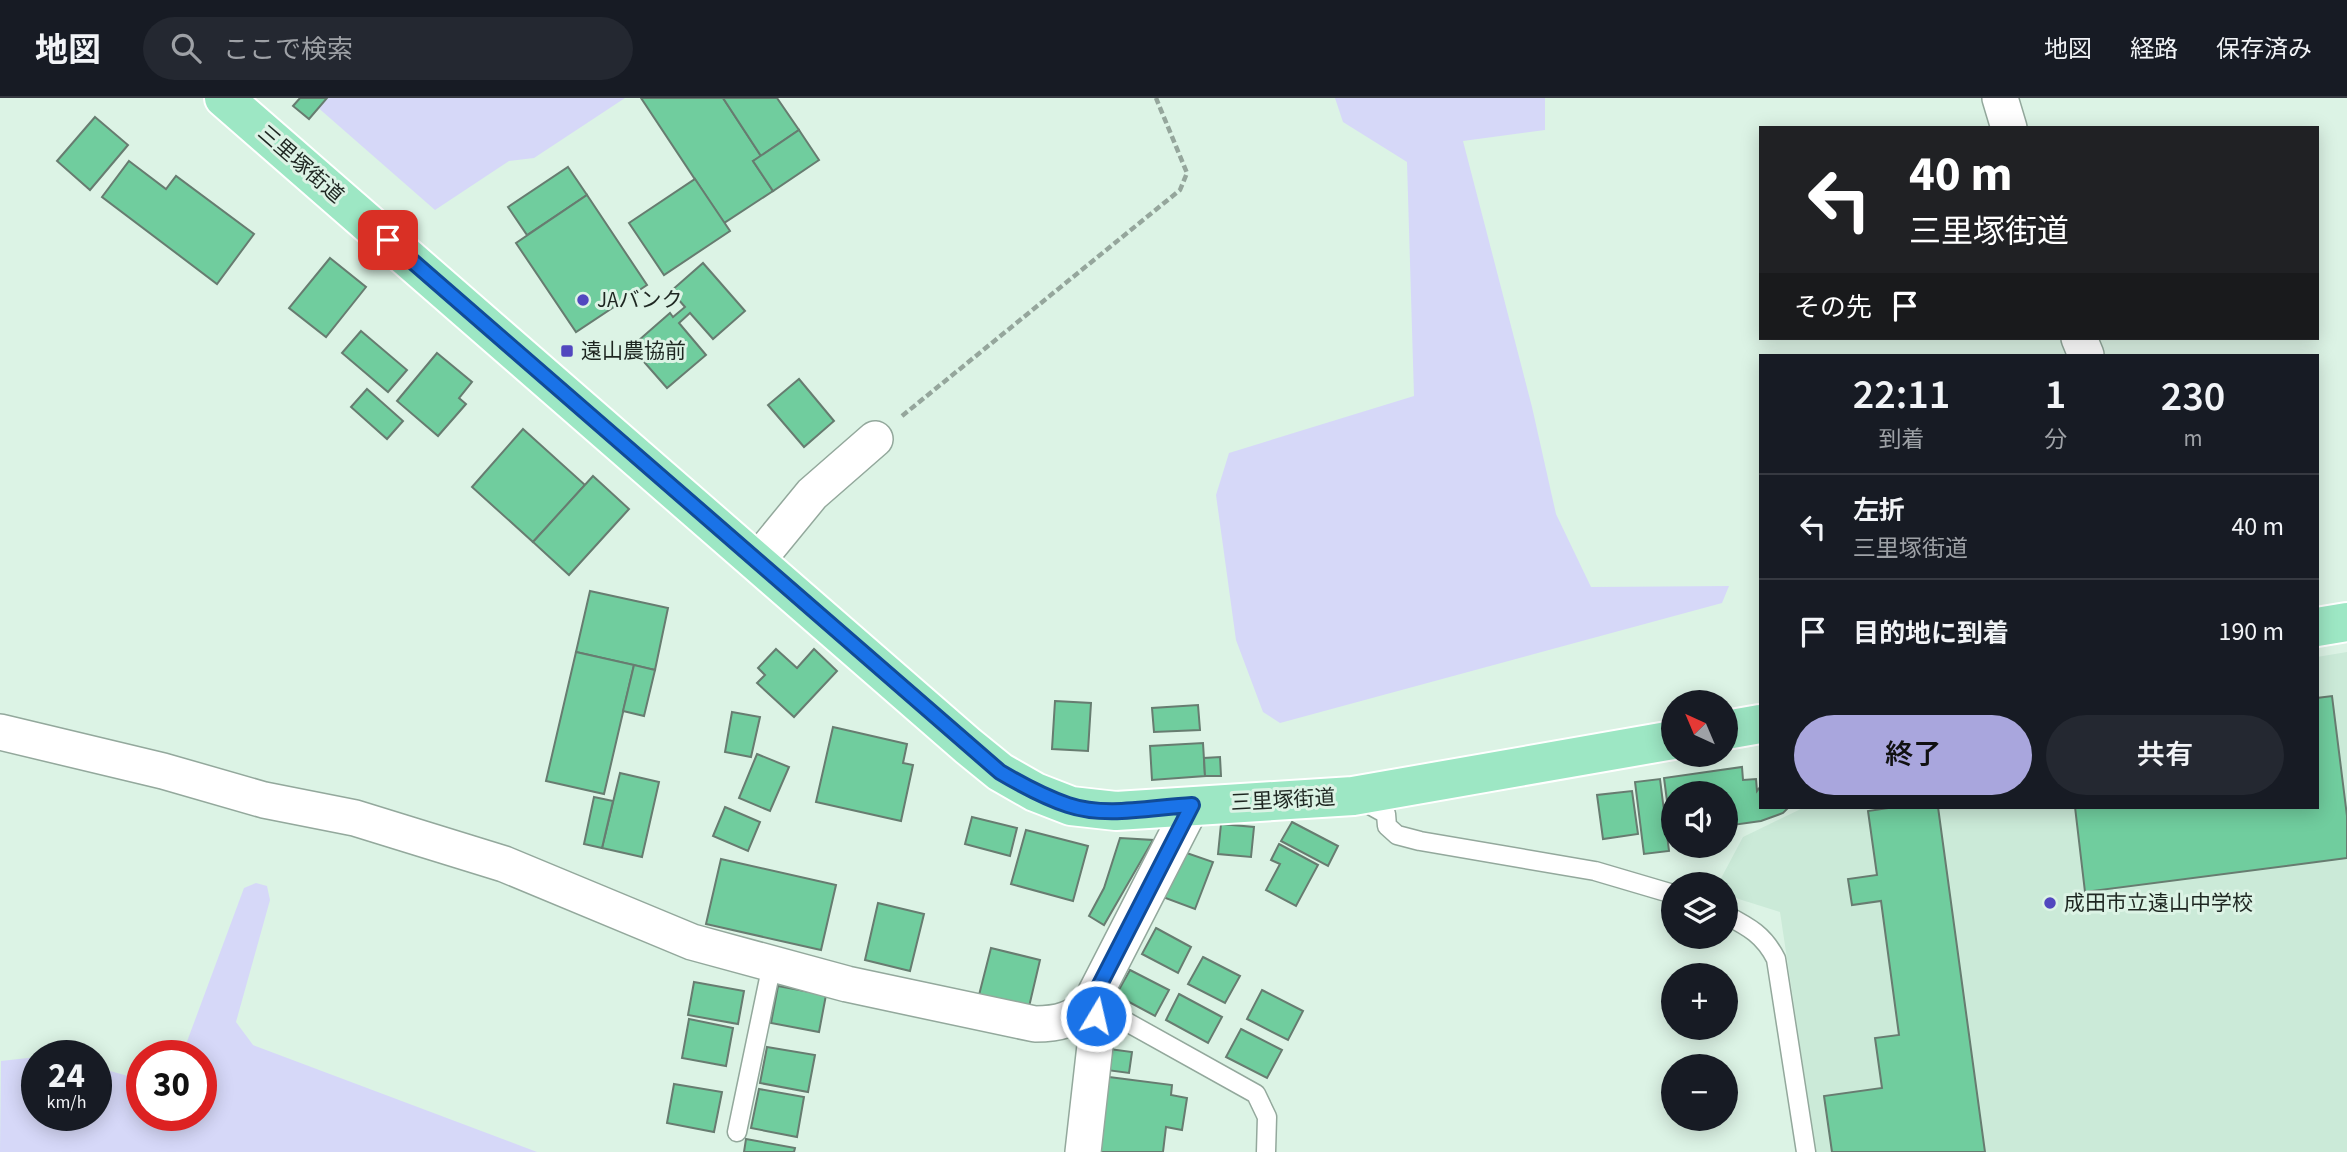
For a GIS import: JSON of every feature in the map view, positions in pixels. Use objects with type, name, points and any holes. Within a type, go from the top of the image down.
[{"type":"main road","name":"三里塚街道","points":[[224,98],[758,560],[968,746],[1000,772],[1035,792],[1071,806],[1116,811],[1353,796],[1661,742]]},
{"type":"main road","points":[[2319,627],[2347,621]]},
{"type":"main road","points":[[1738,728],[1759,724]]},
{"type":"street","points":[[2000,98],[2008,126]]},
{"type":"street","points":[[758,560],[812,494],[874,439]]},
{"type":"street","points":[[0,732],[163,771],[264,800],[367,821],[504,864],[692,942],[847,984],[1035,1024],[1066,1021],[1082,1013],[1091,1002],[1192,805]]},
{"type":"street","points":[[1083,1152],[1097,1028],[1091,1002]]},
{"type":"lane","points":[[1353,796],[1386,814],[1387,826],[1397,835],[1595,871],[1661,890]]},
{"type":"lane","points":[[1738,921],[1756,931],[1768,944],[1776,959],[1806,1152]]},
{"type":"lane","points":[[737,1132],[772,964]]},
{"type":"lane","points":[[1091,1002],[1256,1094],[1267,1117],[1266,1152]]},
{"type":"path","points":[[874,439],[1180,190],[1187,173],[1156,98]]},
{"type":"shaded area","points":[[307,98],[625,98],[534,158],[509,161],[435,210]]},
{"type":"shaded area","points":[[1335,98],[1545,98],[1545,130],[1463,141],[1532,407],[1556,514],[1591,587],[1729,586],[1722,603],[1280,723],[1263,712],[1236,640],[1216,495],[1229,453],[1414,396],[1407,162],[1343,122]]},
{"type":"shaded area","name":"成田市立遠山中学校","points":[[2347,652],[2347,1152],[1816,1152],[1780,912],[1738,899],[1738,872],[1724,872],[1732,858],[1738,858],[1738,846],[1743,837],[1801,809],[2319,809],[2319,657]]},
{"type":"shaded area","points":[[256,883],[267,886],[270,900],[236,1022],[253,1045],[537,1152],[0,1152],[1,1061],[21,1059],[21,1131],[112,1131],[112,1072],[126,1075],[126,1131],[217,1131],[217,1040],[188,1040],[244,888]]},
{"type":"building","points":[[300,98],[327,98],[309,119],[293,106]]},
{"type":"building","points":[[641,98],[723,98],[761,156],[753,161],[773,191],[724,223]]},
{"type":"building","points":[[723,98],[777,98],[799,130],[761,156]]},
{"type":"building","points":[[95,117],[128,145],[90,190],[57,161]]},
{"type":"building","points":[[799,130],[819,160],[773,191],[753,161]]},
{"type":"building","points":[[129,161],[166,189],[176,176],[254,234],[217,284],[102,197]]},
{"type":"building","points":[[568,167],[587,195],[527,235],[508,207]]},
{"type":"building","points":[[695,179],[730,231],[664,275],[629,223]]},
{"type":"building","points":[[587,195],[647,285],[576,332],[516,243]]},
{"type":"building","points":[[330,258],[366,287],[326,337],[289,308]]},
{"type":"building","points":[[703,263],[745,311],[713,339],[690,313],[679,323],[706,355],[667,388],[631,347],[670,313],[673,317],[685,307],[671,291]]},
{"type":"building","points":[[361,331],[407,370],[388,392],[342,353]]},
{"type":"building","points":[[437,353],[472,382],[459,398],[466,404],[438,436],[397,401]]},
{"type":"building","points":[[799,379],[834,421],[804,447],[768,405]]},
{"type":"building","points":[[367,389],[403,421],[387,439],[351,407]]},
{"type":"building","points":[[523,429],[585,485],[533,542],[472,487]]},
{"type":"building","points":[[593,476],[629,509],[569,575],[533,542]]},
{"type":"building","points":[[590,591],[668,608],[655,670],[576,652]]},
{"type":"building","points":[[776,649],[797,668],[814,649],[837,671],[794,717],[757,683],[765,675],[758,668]]},
{"type":"building","points":[[576,652],[634,665],[604,794],[546,781]]},
{"type":"building","points":[[634,665],[655,670],[644,716],[623,711]]},
{"type":"building","points":[[2332,696],[2347,816],[2347,858],[2085,892],[2075,809],[2319,809],[2319,698]]},
{"type":"building","points":[[1055,701],[1091,703],[1088,751],[1052,749]]},
{"type":"building","points":[[1198,705],[1200,730],[1154,732],[1152,708]]},
{"type":"building","points":[[732,712],[760,717],[751,757],[725,752]]},
{"type":"building","points":[[833,727],[907,744],[903,763],[913,765],[901,821],[816,802]]},
{"type":"building","points":[[1203,743],[1205,776],[1152,780],[1150,746]]},
{"type":"building","points":[[757,754],[789,767],[770,811],[739,798]]},
{"type":"building","points":[[1220,757],[1221,776],[1205,776],[1204,758]]},
{"type":"building","points":[[1742,767],[1743,780],[1756,779],[1759,809],[1787,809],[1761,821],[1738,824],[1738,781],[1664,781],[1664,778]]},
{"type":"building","points":[[620,773],[659,782],[642,857],[602,848]]},
{"type":"building","points":[[1660,779],[1661,852],[1644,854],[1635,782]]},
{"type":"building","points":[[1632,791],[1638,834],[1603,839],[1597,795]]},
{"type":"building","points":[[594,797],[613,801],[602,848],[584,844]]},
{"type":"building","points":[[725,807],[760,822],[748,851],[713,836]]},
{"type":"building","points":[[1938,809],[1985,1152],[1832,1152],[1824,1096],[1882,1088],[1875,1038],[1899,1035],[1881,901],[1852,905],[1848,879],[1877,875],[1868,811]]},
{"type":"building","points":[[972,817],[1017,828],[1010,856],[965,844]]},
{"type":"building","points":[[1292,822],[1338,846],[1328,866],[1281,841]]},
{"type":"building","points":[[1221,824],[1254,827],[1251,857],[1218,854]]},
{"type":"building","points":[[1026,830],[1088,846],[1073,901],[1011,884]]},
{"type":"building","points":[[1120,838],[1153,840],[1104,925],[1089,916],[1104,888]]},
{"type":"building","points":[[1279,844],[1318,865],[1296,906],[1266,890],[1280,864],[1271,860]]},
{"type":"building","points":[[1178,850],[1213,862],[1195,909],[1160,896]]},
{"type":"building","points":[[721,859],[836,885],[821,950],[706,924]]},
{"type":"building","points":[[878,903],[924,914],[910,971],[865,960]]},
{"type":"building","points":[[1156,928],[1191,947],[1178,973],[1142,954]]},
{"type":"building","points":[[991,948],[1040,960],[1028,1011],[978,999]]},
{"type":"building","points":[[1203,957],[1240,976],[1225,1003],[1188,984]]},
{"type":"building","points":[[1130,970],[1169,990],[1155,1016],[1116,995]]},
{"type":"building","points":[[694,982],[744,991],[738,1024],[688,1015]]},
{"type":"building","points":[[778,986],[826,995],[819,1032],[771,1023]]},
{"type":"building","points":[[1262,990],[1303,1011],[1288,1040],[1247,1019]]},
{"type":"building","points":[[1179,994],[1222,1017],[1208,1043],[1166,1020]]},
{"type":"building","points":[[689,1019],[733,1028],[726,1066],[682,1058]]},
{"type":"building","points":[[1241,1029],[1282,1050],[1267,1078],[1226,1057]]},
{"type":"building","points":[[767,1047],[815,1055],[808,1092],[760,1083]]},
{"type":"building","points":[[1102,1048],[1132,1052],[1129,1073],[1099,1069]]},
{"type":"building","points":[[1109,1077],[1172,1085],[1171,1095],[1187,1098],[1182,1130],[1166,1127],[1163,1152],[1098,1152]]},
{"type":"building","points":[[674,1084],[722,1092],[714,1132],[667,1123]]},
{"type":"building","points":[[759,1089],[804,1097],[797,1137],[751,1128]]},
{"type":"building","points":[[746,1139],[795,1148],[794,1152],[744,1152]]},
{"type":"place","name":"JAバンク","points":[[583,300]]},
{"type":"place","name":"遠山農協前","points":[[567,351]]},
{"type":"place","name":"成田市立遠山中学校","points":[[2050,903]]},
{"type":"route","points":[[388,240],[1000,772],[1035,792],[1071,806],[1116,811],[1192,805],[1091,1002],[1096,1016]]}]
